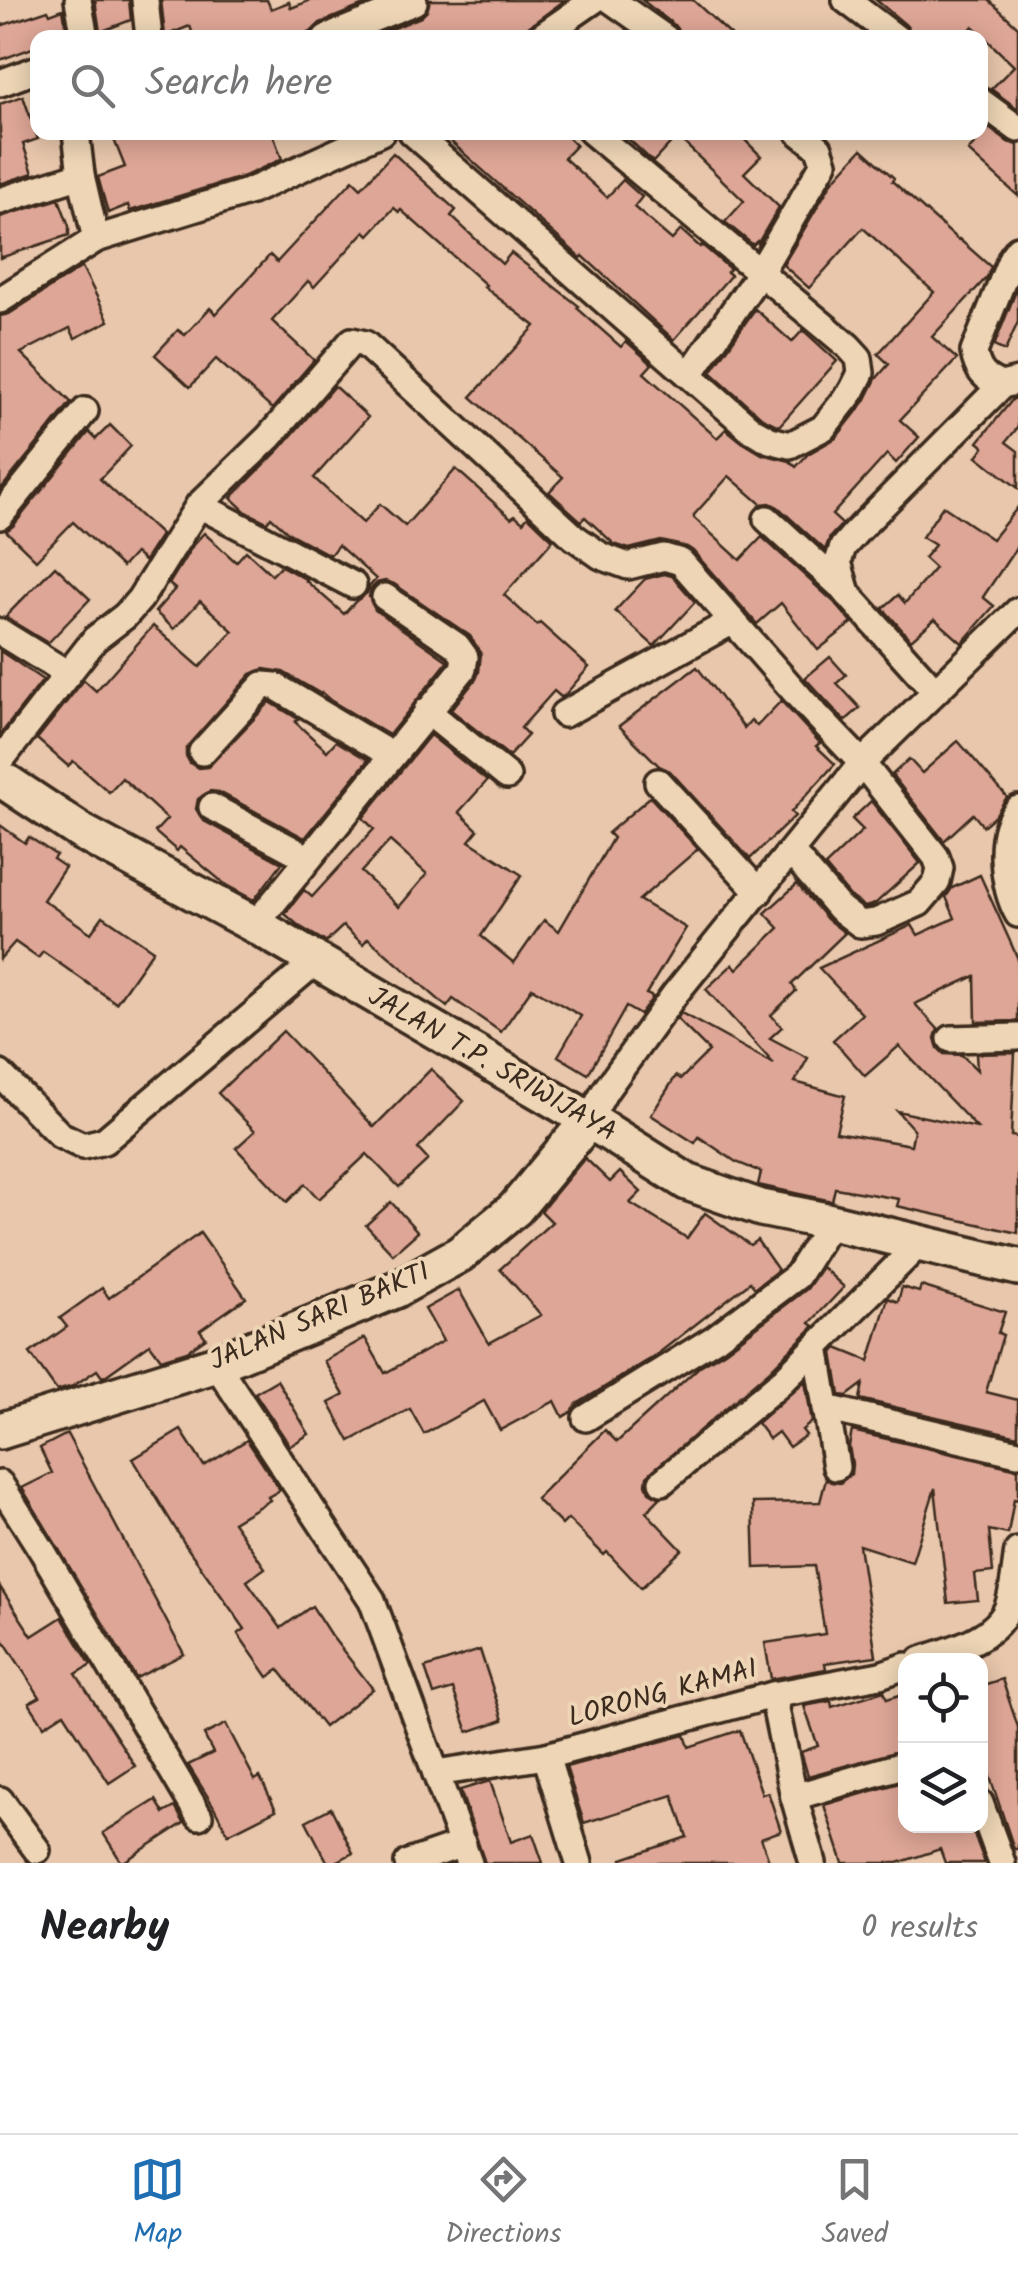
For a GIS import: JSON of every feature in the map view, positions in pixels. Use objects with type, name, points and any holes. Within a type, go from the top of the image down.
[{"type":"main road","name":"JALAN T.P. SRIWIJAYA","points":[[0,778],[83,833],[254,925],[589,1120],[687,1182],[760,1208],[1018,1267]]},
{"type":"main road","name":"JALAN SARI BAKTI","points":[[0,1431],[216,1364],[397,1289],[460,1254],[515,1209],[589,1120]]},
{"type":"street","points":[[78,0],[84,30]]},
{"type":"street","points":[[142,30],[145,0]]},
{"type":"street","points":[[550,30],[594,0]]},
{"type":"street","points":[[611,0],[654,30]]},
{"type":"street","points":[[846,0],[885,30]]},
{"type":"street","points":[[346,30],[414,2]]},
{"type":"street","points":[[0,83],[30,72]]},
{"type":"street","points":[[988,107],[1018,129]]},
{"type":"street","points":[[77,140],[96,239]]},
{"type":"street","points":[[0,300],[96,239],[250,191],[363,140]]},
{"type":"street","points":[[421,140],[752,430],[770,440],[790,444],[823,428],[852,391],[861,373],[859,358],[601,140]]},
{"type":"street","points":[[690,374],[759,274],[824,163],[820,148],[810,140]]},
{"type":"street","points":[[0,201],[82,174]]},
{"type":"street","points":[[1010,383],[986,378],[976,366],[974,352],[1018,249]]},
{"type":"street","points":[[0,761],[95,640],[140,600],[199,506],[269,437],[352,341],[365,344],[574,537],[601,556],[628,566],[664,556],[680,562],[802,701],[862,762],[936,857],[940,868],[937,882],[919,903],[876,922],[860,924],[839,908],[791,852]]},
{"type":"street","points":[[848,593],[838,562],[843,548],[1010,383]]},
{"type":"street","points":[[0,516],[85,411]]},
{"type":"street","points":[[199,506],[353,584]]},
{"type":"street","points":[[768,519],[848,593],[935,691]]},
{"type":"street","points":[[254,925],[463,669],[465,658],[457,646],[384,597]]},
{"type":"street","points":[[564,714],[733,621]]},
{"type":"street","points":[[589,1120],[605,1091],[676,994],[862,762],[935,691],[1014,623]]},
{"type":"street","points":[[0,632],[68,674]]},
{"type":"street","points":[[202,752],[263,685],[275,686],[391,755]]},
{"type":"street","points":[[427,711],[507,776]]},
{"type":"street","points":[[658,782],[759,892]]},
{"type":"street","points":[[212,807],[308,858]]},
{"type":"street","points":[[1018,809],[1011,816],[1004,839],[1008,890],[1018,914]]},
{"type":"street","points":[[0,1074],[60,1134],[84,1146],[104,1141],[315,962]]},
{"type":"street","points":[[951,1039],[1018,1037]]},
{"type":"street","points":[[586,1418],[715,1338],[797,1276],[831,1222]]},
{"type":"street","points":[[662,1482],[781,1382],[919,1244]]},
{"type":"street","points":[[816,1348],[836,1467]]},
{"type":"street","points":[[216,1364],[372,1600],[466,1854],[408,1863]]},
{"type":"street","points":[[826,1408],[1018,1453]]},
{"type":"street","points":[[0,1484],[199,1816]]},
{"type":"street","points":[[938,1653],[985,1634],[1001,1621],[1009,1605],[1018,1551]]},
{"type":"street","name":"LORONG KAMAI","points":[[436,1773],[546,1756],[774,1695],[898,1668]]},
{"type":"street","points":[[774,1695],[794,1797],[813,1863]]},
{"type":"street","points":[[546,1756],[579,1863]]},
{"type":"street","points":[[794,1797],[898,1767]]},
{"type":"street","points":[[0,1800],[37,1850]]},
{"type":"street","points":[[988,1825],[1002,1863]]},
{"type":"building","points":[[95,0],[129,0],[131,20],[100,30]]},
{"type":"building","points":[[161,0],[267,0],[271,9],[289,2],[291,8],[311,0],[376,0],[320,23],[313,30],[191,30],[190,26],[164,30]]},
{"type":"building","points":[[430,0],[565,0],[522,30],[389,30],[427,11]]},
{"type":"building","points":[[642,0],[693,0],[725,30],[678,30]]},
{"type":"building","points":[[876,0],[989,0],[1018,27],[1018,109],[991,89],[1014,66],[988,41],[988,30],[973,26],[970,30],[909,30]]},
{"type":"building","points":[[63,9],[67,30],[30,30],[30,49],[0,60],[0,26],[48,10],[50,14]]},
{"type":"building","points":[[23,96],[30,116],[30,140],[35,140],[23,144],[33,173],[0,184],[0,104]]},
{"type":"building","points":[[988,129],[1018,145],[1018,196],[968,151],[978,140],[988,140]]},
{"type":"building","points":[[114,140],[275,140],[282,159],[245,176],[130,211],[128,205],[108,213],[98,177],[125,167]]},
{"type":"building","points":[[449,140],[571,140],[576,145],[564,158],[607,197],[623,180],[642,197],[634,207],[672,240],[681,230],[730,269],[727,272],[731,275],[674,340]]},
{"type":"building","points":[[630,140],[673,140],[653,162]]},
{"type":"building","points":[[681,140],[745,140],[761,156],[744,173],[779,207],[753,245],[725,222],[744,201]]},
{"type":"building","points":[[862,149],[894,178],[892,181],[991,267],[987,277],[932,337],[957,359],[900,420],[919,437],[896,463],[887,454],[832,515],[842,524],[825,550],[778,507],[761,504],[729,476],[694,515],[740,560],[762,537],[834,602],[852,623],[818,650],[781,603],[757,624],[687,547],[661,541],[629,549],[614,544],[549,492],[563,477],[471,397],[535,326],[484,287],[401,210],[394,208],[369,235],[365,231],[314,287],[308,281],[272,321],[314,360],[272,409],[216,359],[190,387],[155,355],[178,330],[185,335],[210,308],[216,314],[270,255],[277,262],[353,180],[361,188],[393,153],[456,210],[451,216],[502,264],[511,253],[579,306],[621,347],[626,341],[652,364],[644,373],[717,438],[726,429],[762,454],[790,461],[796,467],[808,454],[836,438],[889,364],[878,354],[934,292],[863,228],[809,288],[783,265],[832,182]]},
{"type":"building","points":[[59,199],[69,235],[0,258],[0,217]]},
{"type":"building","points":[[82,267],[109,321],[75,338],[70,328],[21,353],[71,402],[0,490],[0,316]]},
{"type":"building","points":[[1018,286],[1018,322],[1005,351],[994,346]]},
{"type":"building","points":[[755,309],[792,342],[803,330],[837,361],[779,426],[761,417],[711,372]]},
{"type":"building","points":[[334,386],[368,417],[314,478],[363,523],[380,504],[405,526],[456,469],[511,518],[515,515],[523,522],[528,516],[553,540],[504,595],[589,667],[564,696],[554,691],[521,728],[528,735],[509,756],[451,710],[479,672],[481,653],[470,636],[394,584],[377,583],[369,597],[375,610],[448,661],[389,735],[283,672],[264,669],[251,674],[186,748],[190,763],[198,768],[208,767],[270,702],[298,719],[295,722],[327,751],[336,741],[368,760],[305,838],[219,792],[210,791],[198,799],[196,809],[204,821],[282,863],[254,900],[226,885],[155,832],[167,819],[122,778],[109,792],[73,761],[68,766],[37,739],[84,680],[96,691],[153,626],[200,667],[233,631],[200,601],[174,629],[155,612],[175,589],[169,584],[204,533],[236,562],[246,551],[272,575],[281,566],[307,580],[344,614],[367,593],[376,579],[338,545],[330,555],[289,533],[271,517],[267,522],[245,511],[231,498]]},
{"type":"building","points":[[1018,398],[1018,427],[1006,442],[1018,451],[1018,488],[977,456],[984,447],[978,442],[1013,399]]},
{"type":"building","points":[[110,425],[131,446],[100,479],[161,535],[144,561],[135,553],[122,567],[73,522],[36,560],[6,531],[89,432],[96,439]]},
{"type":"building","points":[[943,506],[992,539],[1018,507],[1018,545],[983,597],[994,606],[962,643],[935,619],[911,640],[883,608],[898,595],[905,603],[935,568],[924,558],[935,545],[922,537]]},
{"type":"building","points":[[55,566],[90,599],[48,643],[5,617]]},
{"type":"building","points":[[672,576],[695,602],[654,646],[615,611],[645,579]]},
{"type":"building","points":[[0,651],[43,680],[0,735]]},
{"type":"building","points":[[830,657],[846,675],[837,683],[860,708],[845,721],[805,678]]},
{"type":"building","points":[[697,667],[744,728],[751,720],[757,726],[781,701],[835,764],[791,812],[795,816],[750,859],[670,771],[659,766],[619,726]]},
{"type":"building","points":[[430,735],[487,781],[459,812],[478,830],[469,841],[522,875],[481,936],[514,963],[544,920],[559,931],[613,838],[608,833],[650,797],[698,849],[639,900],[686,928],[646,994],[653,997],[640,1015],[626,1007],[588,1074],[558,1056],[581,1016],[532,988],[501,1032],[453,999],[447,1007],[368,938],[363,944],[343,926],[326,942],[285,914],[304,890],[312,897],[374,829],[363,818]],"holes":[[[390,841],[427,874],[399,907],[361,872]]]},
{"type":"building","points":[[958,741],[1007,797],[983,826],[973,814],[944,841],[892,775],[909,759],[922,773]]},
{"type":"building","points":[[871,801],[920,863],[875,904],[865,907],[850,896],[825,866],[863,830],[852,819]]},
{"type":"building","points":[[0,825],[25,843],[29,837],[56,855],[53,859],[65,867],[43,900],[91,933],[103,916],[153,950],[116,1003],[43,952],[38,958],[15,942],[0,959]]},
{"type":"building","points":[[980,875],[1018,959],[1018,1021],[976,1022],[975,976],[915,1004],[938,1029],[935,1038],[944,1054],[962,1055],[977,1070],[976,1054],[1015,1053],[1011,1136],[1018,1137],[1018,1233],[897,1206],[899,1199],[835,1188],[832,1201],[758,1185],[761,1172],[736,1162],[699,1137],[695,1143],[651,1115],[676,1076],[681,1079],[709,1051],[677,1019],[681,1013],[774,1064],[706,989],[733,964],[737,969],[779,928],[765,913],[797,884],[827,919],[845,933],[792,984],[796,991],[771,1015],[782,1027],[770,1038],[808,1058],[795,1082],[845,1096],[836,1132],[911,1145],[914,1130],[897,1111],[977,1128],[899,1046],[865,1076],[833,1040],[862,1014],[819,968],[912,925],[918,935],[955,918],[946,897],[952,888]]},
{"type":"building","points":[[283,1031],[374,1127],[431,1069],[464,1101],[418,1149],[428,1160],[399,1187],[367,1154],[319,1199],[305,1184],[287,1202],[236,1148],[255,1131],[218,1093]]},
{"type":"building","points":[[585,1158],[610,1182],[620,1172],[641,1192],[630,1203],[687,1238],[705,1213],[750,1245],[757,1240],[778,1270],[755,1288],[750,1282],[655,1356],[577,1404],[563,1417],[555,1401],[500,1430],[484,1401],[424,1434],[410,1409],[350,1441],[329,1403],[344,1395],[324,1361],[365,1338],[385,1373],[443,1341],[425,1309],[459,1290],[489,1343],[541,1315],[500,1269],[552,1222],[541,1211]]},
{"type":"building","points":[[391,1202],[418,1232],[393,1254],[366,1225]]},
{"type":"building","points":[[200,1233],[246,1298],[200,1330],[206,1338],[187,1351],[161,1359],[150,1344],[105,1376],[97,1370],[73,1386],[57,1391],[30,1353],[67,1327],[60,1318],[102,1288],[109,1298]]},
{"type":"building","points":[[822,1267],[844,1287],[810,1323],[814,1326],[770,1370],[647,1476],[649,1492],[660,1498],[646,1512],[682,1550],[641,1588],[607,1552],[604,1555],[568,1519],[562,1525],[536,1499],[605,1430],[617,1442],[700,1366],[807,1289]]},
{"type":"building","points":[[921,1286],[1005,1312],[998,1333],[1003,1335],[986,1392],[1018,1400],[1018,1436],[860,1399],[863,1384],[847,1396],[840,1395],[833,1353],[837,1348],[869,1361],[888,1298],[898,1302],[902,1287],[919,1292]]},
{"type":"building","points":[[277,1380],[309,1434],[290,1446],[255,1393]]},
{"type":"building","points":[[805,1381],[812,1422],[802,1430],[806,1435],[789,1447],[778,1432],[769,1439],[757,1423]]},
{"type":"building","points":[[181,1430],[204,1466],[247,1440],[280,1490],[233,1522],[265,1568],[247,1581],[281,1628],[312,1606],[373,1689],[324,1727],[279,1670],[268,1677],[238,1634],[245,1629],[186,1546],[133,1459]]},
{"type":"building","points":[[852,1431],[1018,1469],[1018,1500],[1014,1499],[1008,1534],[989,1530],[993,1572],[975,1574],[978,1600],[948,1603],[935,1488],[912,1562],[859,1545],[876,1656],[825,1663],[826,1669],[771,1679],[765,1643],[825,1634],[814,1566],[755,1568],[753,1503],[820,1502],[826,1479],[840,1483],[851,1474]]},
{"type":"building","points":[[67,1434],[184,1654],[136,1678],[22,1488],[52,1473],[40,1448]]},
{"type":"building","points":[[0,1587],[32,1636],[62,1617],[91,1665],[76,1674],[135,1766],[109,1783],[64,1713],[44,1726],[29,1703],[40,1697],[0,1635]]},
{"type":"building","points":[[480,1650],[503,1720],[468,1732],[453,1689],[434,1695],[425,1668]]},
{"type":"building","points":[[1002,1679],[1018,1727],[1018,1849],[1014,1849],[988,1771],[988,1683]]},
{"type":"building","points":[[884,1691],[887,1699],[898,1696],[898,1751],[808,1776],[801,1752],[818,1746],[804,1706],[831,1701],[832,1707]]},
{"type":"building","points":[[226,1724],[255,1780],[260,1777],[276,1810],[228,1834],[188,1765],[213,1753],[204,1735]]},
{"type":"building","points":[[740,1730],[762,1794],[768,1792],[781,1831],[761,1838],[770,1863],[623,1863],[622,1859],[687,1837],[673,1795],[584,1823],[566,1767],[685,1735],[689,1747]]},
{"type":"building","points":[[490,1781],[511,1842],[533,1834],[543,1863],[485,1863],[460,1790]]},
{"type":"building","points":[[898,1783],[898,1833],[974,1833],[985,1863],[945,1863],[940,1849],[898,1863],[843,1863],[824,1805]]},
{"type":"building","points":[[156,1800],[164,1813],[175,1807],[184,1823],[122,1863],[103,1833]]},
{"type":"building","points":[[331,1808],[353,1853],[328,1863],[306,1821]]}]
